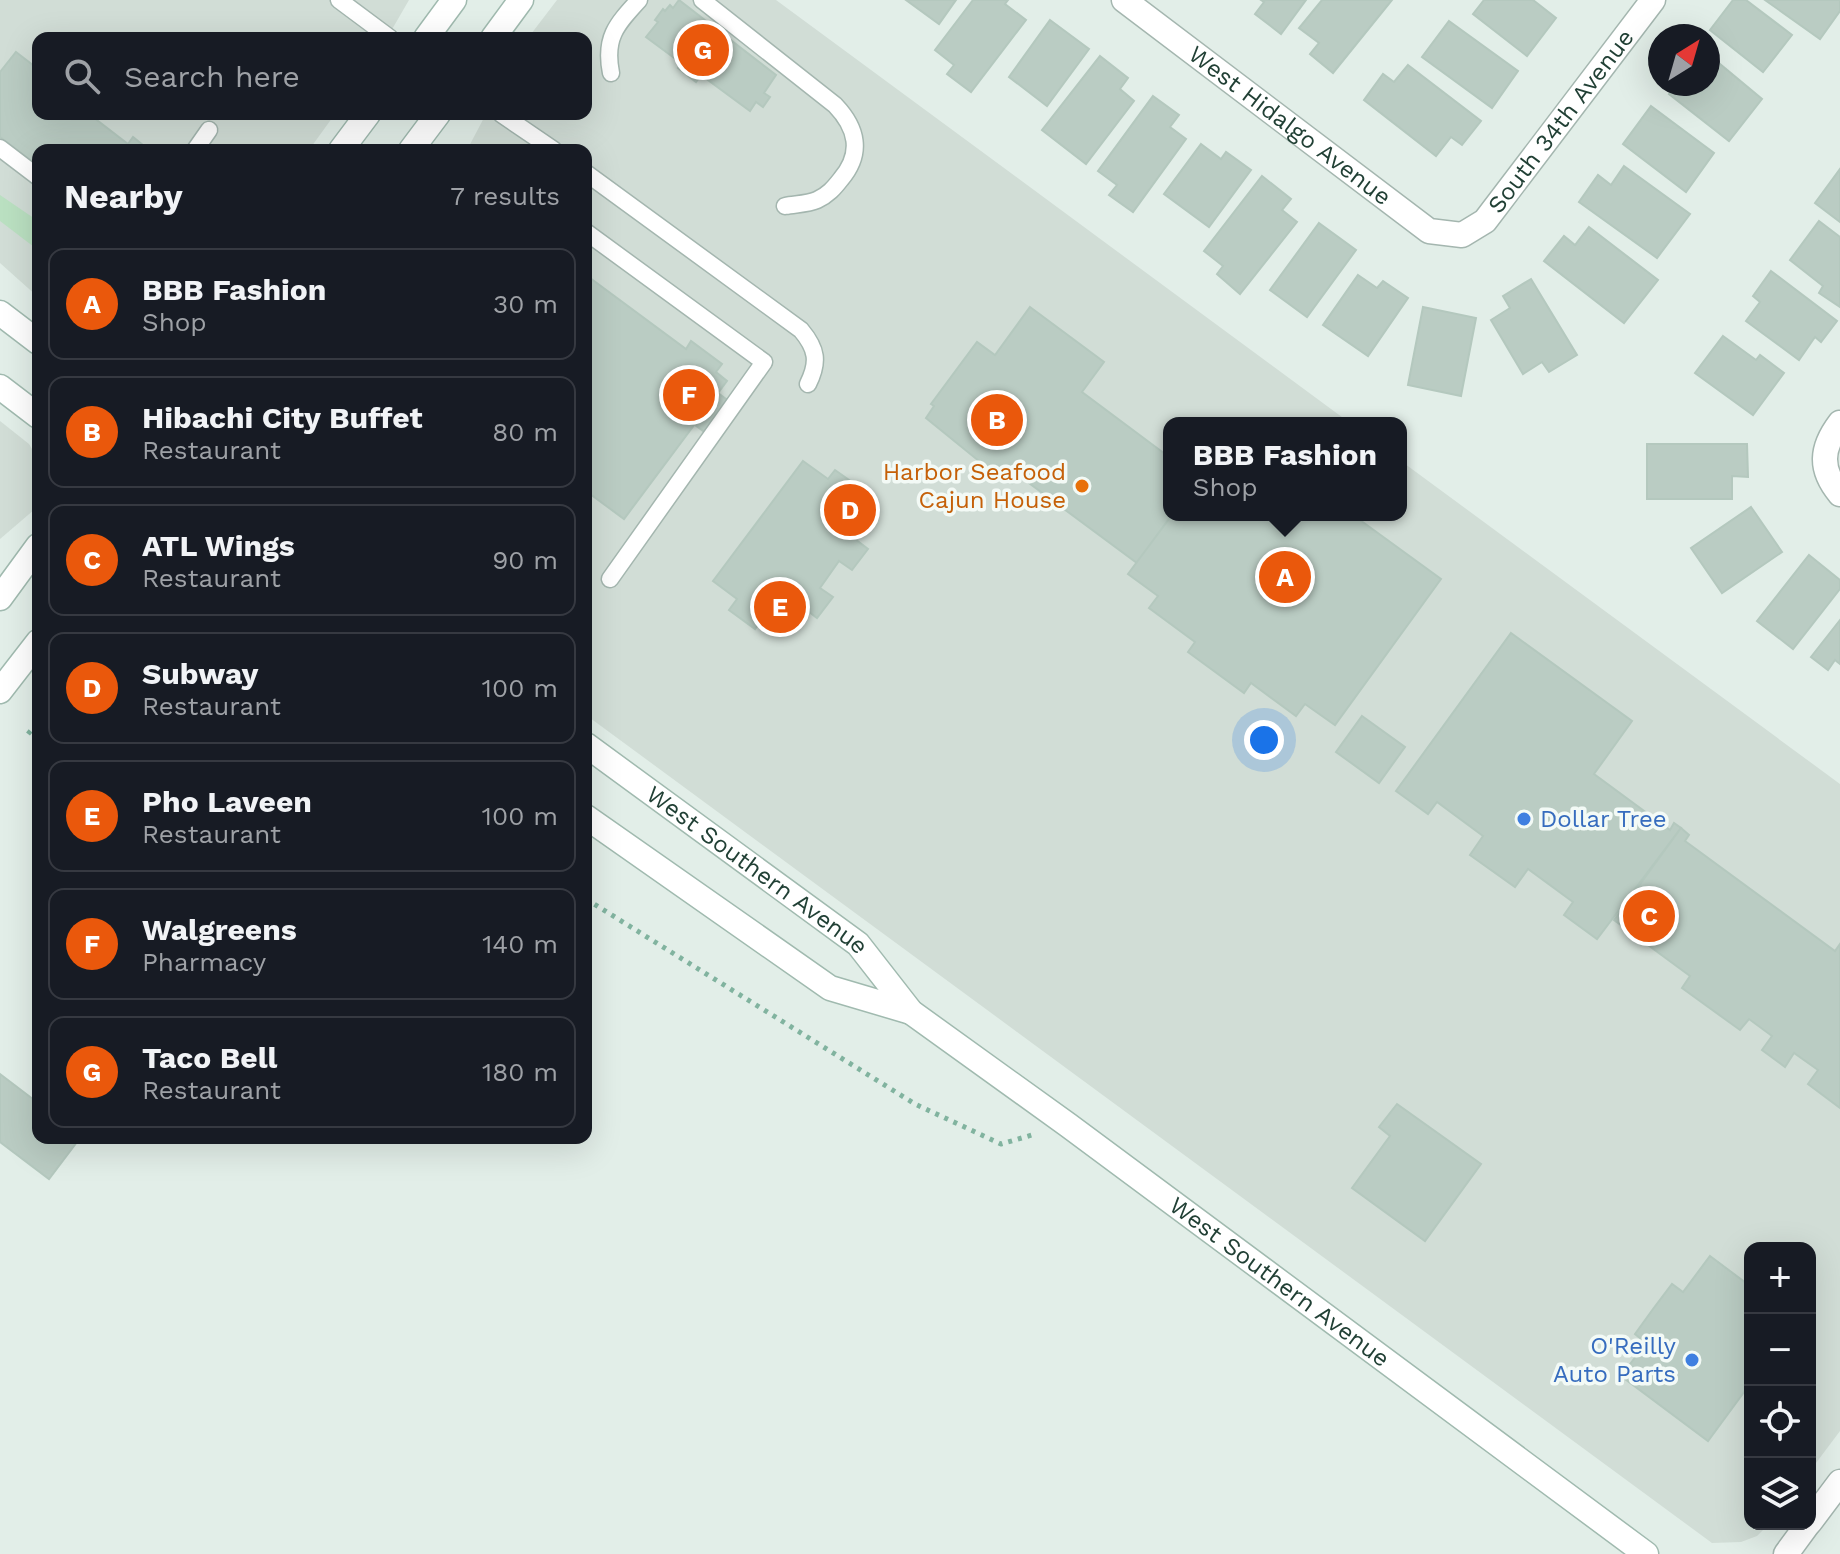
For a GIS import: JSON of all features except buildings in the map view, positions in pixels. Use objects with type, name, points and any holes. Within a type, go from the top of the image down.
[{"type":"main road","points":[[430,32],[454,0]]},
{"type":"main road","points":[[497,32],[521,0]]},
{"type":"main road","name":"West Hidalgo Avenue","points":[[1124,0],[1429,231],[1462,235]]},
{"type":"main road","name":"South 34th Avenue","points":[[1462,235],[1485,221],[1653,0]]},
{"type":"main road","points":[[346,144],[364,120]]},
{"type":"main road","points":[[416,144],[434,120]]},
{"type":"main road","points":[[0,313],[32,337]]},
{"type":"main road","points":[[0,387],[32,411]]},
{"type":"main road","points":[[1840,423],[1829,439],[1825,453],[1825,468],[1840,494]]},
{"type":"main road","points":[[0,598],[32,554]]},
{"type":"main road","points":[[0,691],[32,650]]},
{"type":"main road","name":"West Southern Avenue","points":[[592,749],[858,944],[911,1012],[1646,1554]]},
{"type":"main road","name":"West Southern Avenue","points":[[592,821],[830,988],[911,1012]]},
{"type":"main road","points":[[1816,1514],[1840,1482]]},
{"type":"main road","points":[[1786,1554],[1804,1530]]},
{"type":"lane","points":[[339,0],[382,32]]},
{"type":"lane","points":[[611,73],[607,52],[614,29],[639,0]]},
{"type":"lane","points":[[702,0],[835,105],[852,127],[857,141],[854,159],[846,173],[828,194],[813,202],[785,206]]},
{"type":"lane","points":[[510,120],[545,144]]},
{"type":"lane","points":[[199,144],[209,130]]},
{"type":"lane","points":[[0,148],[32,172]]},
{"type":"lane","points":[[592,177],[801,330],[813,344],[817,359],[808,384]]},
{"type":"lane","points":[[592,236],[764,362],[610,579]]},
{"type":"path","points":[[28,734],[32,729]]},
{"type":"path","points":[[592,903],[915,1104],[1001,1144],[1068,1125]]},
{"type":"shaded area","points":[[0,0],[409,0],[390,32],[32,32],[32,120],[331,120],[313,144],[32,144],[32,292],[0,263]]},
{"type":"shaded area","points":[[557,0],[776,0],[1342,417],[1163,417],[1163,521],[1407,521],[1407,465],[1840,784],[1840,1431],[1816,1463],[1816,1242],[1744,1242],[1744,1530],[1763,1530],[1757,1536],[1741,1542],[1712,1543],[592,719],[592,144],[470,144],[483,120],[592,120],[592,32],[533,32]]},
{"type":"shaded area","points":[[0,421],[32,449],[32,512],[0,539]]},
{"type":"green space","points":[[0,195],[32,217],[32,245],[0,221]]},
{"type":"place","name":"Taco Bell","points":[[703,50]]},
{"type":"place","name":"Walgreens","points":[[689,395]]},
{"type":"place","name":"Hibachi City Buffet","points":[[997,420]]},
{"type":"place","name":"Harbor Seafood Cajun House","points":[[1082,486]]},
{"type":"place","name":"Subway","points":[[850,510]]},
{"type":"place","name":"BBB Fashion","points":[[1285,577]]},
{"type":"place","name":"Pho Laveen","points":[[780,607]]},
{"type":"place","name":"Dollar Tree","points":[[1524,819]]},
{"type":"place","name":"ATL Wings","points":[[1649,916]]},
{"type":"place","name":"O'Reilly Auto Parts","points":[[1692,1360]]}]
